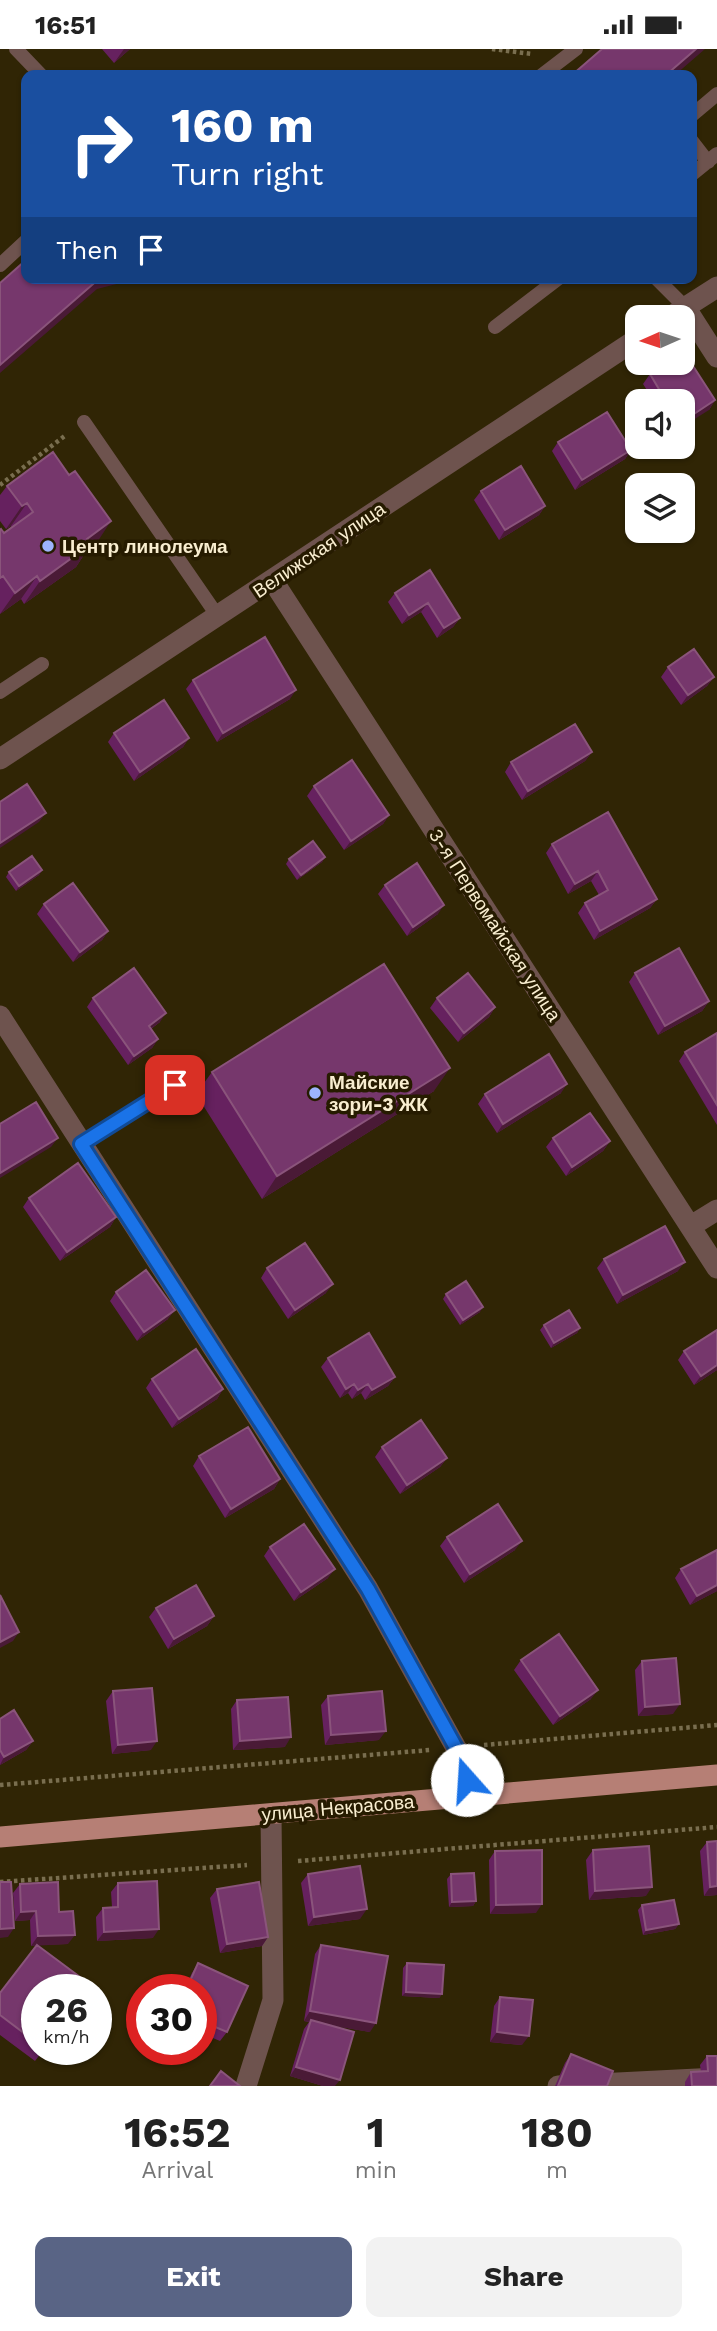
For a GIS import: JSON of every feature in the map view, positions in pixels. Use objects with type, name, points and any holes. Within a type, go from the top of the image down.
[{"type":"main road","name":"улица Некрасова","points":[[0,1837],[717,1775]]},
{"type":"street","points":[[689,305],[717,287]]},
{"type":"street","points":[[695,332],[717,357]]},
{"type":"street","name":"Велижская улица","points":[[0,759],[219,618],[625,347]]},
{"type":"street","name":"3-я Первомайская улица","points":[[274,581],[717,1268]]},
{"type":"street","points":[[0,1016],[368,1589],[465,1764],[470,1797]]},
{"type":"street","points":[[691,1226],[717,1210]]},
{"type":"street","points":[[247,2086],[274,2000],[271,1814]]},
{"type":"street","points":[[558,2086],[717,2078]]},
{"type":"lane","points":[[16,49],[36,70]]},
{"type":"lane","points":[[548,70],[570,53]]},
{"type":"lane","points":[[697,111],[717,94]]},
{"type":"lane","points":[[697,145],[712,158],[697,170]]},
{"type":"lane","points":[[0,265],[21,246]]},
{"type":"lane","points":[[495,327],[551,284]]},
{"type":"lane","points":[[660,284],[673,305]]},
{"type":"lane","points":[[83,422],[219,618]]},
{"type":"lane","points":[[0,692],[42,664]]},
{"type":"lane","points":[[81,1144],[175,1085]]},
{"type":"path","points":[[492,49],[570,53]]},
{"type":"path","points":[[0,485],[83,422]]},
{"type":"path","points":[[0,1785],[717,1725]]},
{"type":"path","points":[[0,1882],[270,1864],[717,1826]]},
{"type":"building","points":[[602,49],[696,49],[672,70],[578,70]]},
{"type":"building","points":[[21,264],[21,284],[93,284],[0,365],[0,283]]},
{"type":"building","points":[[695,369],[715,400],[695,413],[695,389],[659,389],[651,375],[695,375]]},
{"type":"building","points":[[607,412],[625,440],[625,454],[582,480],[558,442]]},
{"type":"building","name":"Центр линолеума","points":[[53,452],[69,475],[75,471],[111,521],[87,539],[91,544],[40,581],[37,576],[15,593],[3,576],[0,578],[0,530],[4,533],[33,512],[27,503],[22,506],[7,486]]},
{"type":"building","points":[[521,466],[545,506],[505,530],[481,491]]},
{"type":"building","points":[[430,570],[460,618],[444,628],[428,603],[409,615],[395,593]]},
{"type":"building","points":[[265,637],[296,690],[223,733],[193,680]]},
{"type":"building","points":[[694,649],[714,677],[688,695],[668,667]]},
{"type":"building","points":[[164,700],[189,738],[140,772],[114,733]]},
{"type":"building","points":[[575,724],[592,752],[528,791],[511,762]]},
{"type":"building","points":[[352,760],[389,815],[351,841],[314,786]]},
{"type":"building","points":[[27,784],[46,813],[0,843],[0,802]]},
{"type":"building","points":[[608,812],[657,899],[600,931],[585,903],[608,890],[598,871],[575,884],[552,844]]},
{"type":"building","points":[[313,841],[325,857],[301,875],[289,859]]},
{"type":"building","points":[[32,856],[42,870],[19,886],[9,872]]},
{"type":"building","points":[[417,863],[444,905],[413,927],[385,885]]},
{"type":"building","points":[[73,883],[108,931],[80,952],[44,904]]},
{"type":"building","points":[[679,948],[709,1001],[665,1026],[635,973]]},
{"type":"building","name":"Майские зори-3 ЖК","points":[[384,964],[450,1068],[277,1176],[212,1072]]},
{"type":"building","points":[[134,968],[166,1013],[149,1026],[158,1039],[134,1056],[93,998]]},
{"type":"building","points":[[468,973],[495,1007],[464,1033],[437,998]]},
{"type":"building","points":[[717,1033],[717,1105],[685,1052]]},
{"type":"building","points":[[549,1054],[567,1084],[503,1124],[485,1094]]},
{"type":"building","points":[[36,1102],[58,1138],[0,1173],[0,1124]]},
{"type":"building","points":[[590,1113],[610,1141],[572,1167],[553,1138]]},
{"type":"building","points":[[78,1163],[116,1217],[67,1252],[29,1198]]},
{"type":"building","points":[[665,1226],[685,1262],[623,1295],[604,1259]]},
{"type":"building","points":[[305,1243],[333,1284],[295,1310],[267,1268]]},
{"type":"building","points":[[146,1270],[175,1310],[144,1332],[116,1292]]},
{"type":"building","points":[[466,1281],[483,1307],[463,1320],[446,1294]]},
{"type":"building","points":[[569,1310],[580,1328],[554,1343],[544,1325]]},
{"type":"building","points":[[717,1330],[717,1365],[701,1376],[684,1351]]},
{"type":"building","points":[[369,1333],[395,1377],[372,1390],[368,1384],[358,1390],[354,1384],[346,1389],[328,1358]]},
{"type":"building","points":[[196,1349],[223,1389],[179,1419],[152,1379]]},
{"type":"building","points":[[421,1420],[447,1458],[407,1485],[382,1447]]},
{"type":"building","points":[[248,1427],[280,1479],[231,1509],[199,1456]]},
{"type":"building","points":[[498,1504],[522,1541],[470,1574],[447,1537]]},
{"type":"building","points":[[304,1524],[335,1569],[301,1592],[270,1547]]},
{"type":"building","points":[[717,1550],[717,1585],[697,1596],[681,1569]]},
{"type":"building","points":[[196,1585],[214,1616],[174,1639],[156,1608]]},
{"type":"building","points":[[0,1595],[19,1632],[0,1642]]},
{"type":"building","points":[[559,1634],[598,1690],[560,1716],[521,1660]]},
{"type":"building","points":[[676,1658],[680,1704],[645,1707],[642,1661]]},
{"type":"building","points":[[152,1688],[157,1741],[118,1745],[113,1691]]},
{"type":"building","points":[[382,1691],[386,1731],[331,1735],[328,1696]]},
{"type":"building","points":[[288,1697],[291,1737],[240,1741],[237,1700]]},
{"type":"building","points":[[14,1710],[33,1741],[4,1757],[0,1750],[0,1719]]},
{"type":"building","points":[[717,1841],[717,1886],[710,1887],[707,1842]]},
{"type":"building","points":[[649,1846],[652,1887],[595,1891],[593,1850]]},
{"type":"building","points":[[542,1850],[542,1904],[496,1905],[495,1851]]},
{"type":"building","points":[[360,1866],[367,1909],[314,1917],[308,1874]]},
{"type":"building","points":[[474,1873],[476,1901],[452,1902],[451,1874]]},
{"type":"building","points":[[157,1881],[159,1929],[104,1932],[103,1908],[118,1907],[118,1883]]},
{"type":"building","points":[[0,1882],[11,1882],[14,1928],[0,1929]]},
{"type":"building","points":[[58,1882],[59,1912],[73,1911],[75,1935],[38,1936],[36,1911],[21,1912],[20,1884]]},
{"type":"building","points":[[259,1882],[268,1937],[227,1944],[217,1889]]},
{"type":"building","points":[[674,1900],[679,1924],[646,1930],[642,1905]]},
{"type":"building","points":[[37,1945],[76,1974],[21,1974],[21,2031],[0,2015],[0,1993]]},
{"type":"building","points":[[321,1945],[388,1956],[376,2023],[310,2011]]},
{"type":"building","points":[[198,1963],[248,1986],[227,2032],[217,2028],[217,1974],[193,1974]]},
{"type":"building","points":[[407,1963],[444,1965],[442,1994],[406,1992]]},
{"type":"building","points":[[500,1997],[533,2000],[529,2036],[497,2032]]},
{"type":"building","points":[[311,2020],[354,2032],[340,2080],[296,2067]]},
{"type":"building","points":[[571,2054],[613,2071],[607,2086],[558,2086]]},
{"type":"building","points":[[707,2056],[717,2056],[717,2086],[692,2086],[691,2072],[708,2071]]},
{"type":"building","points":[[221,2071],[240,2086],[210,2086]]},
{"type":"place","name":"Центр линолеума","points":[[48,546]]},
{"type":"place","name":"Майские зори-3 ЖК","points":[[315,1093]]},
{"type":"route","points":[[175,1085],[81,1144],[368,1589],[465,1764],[467,1780]]}]
